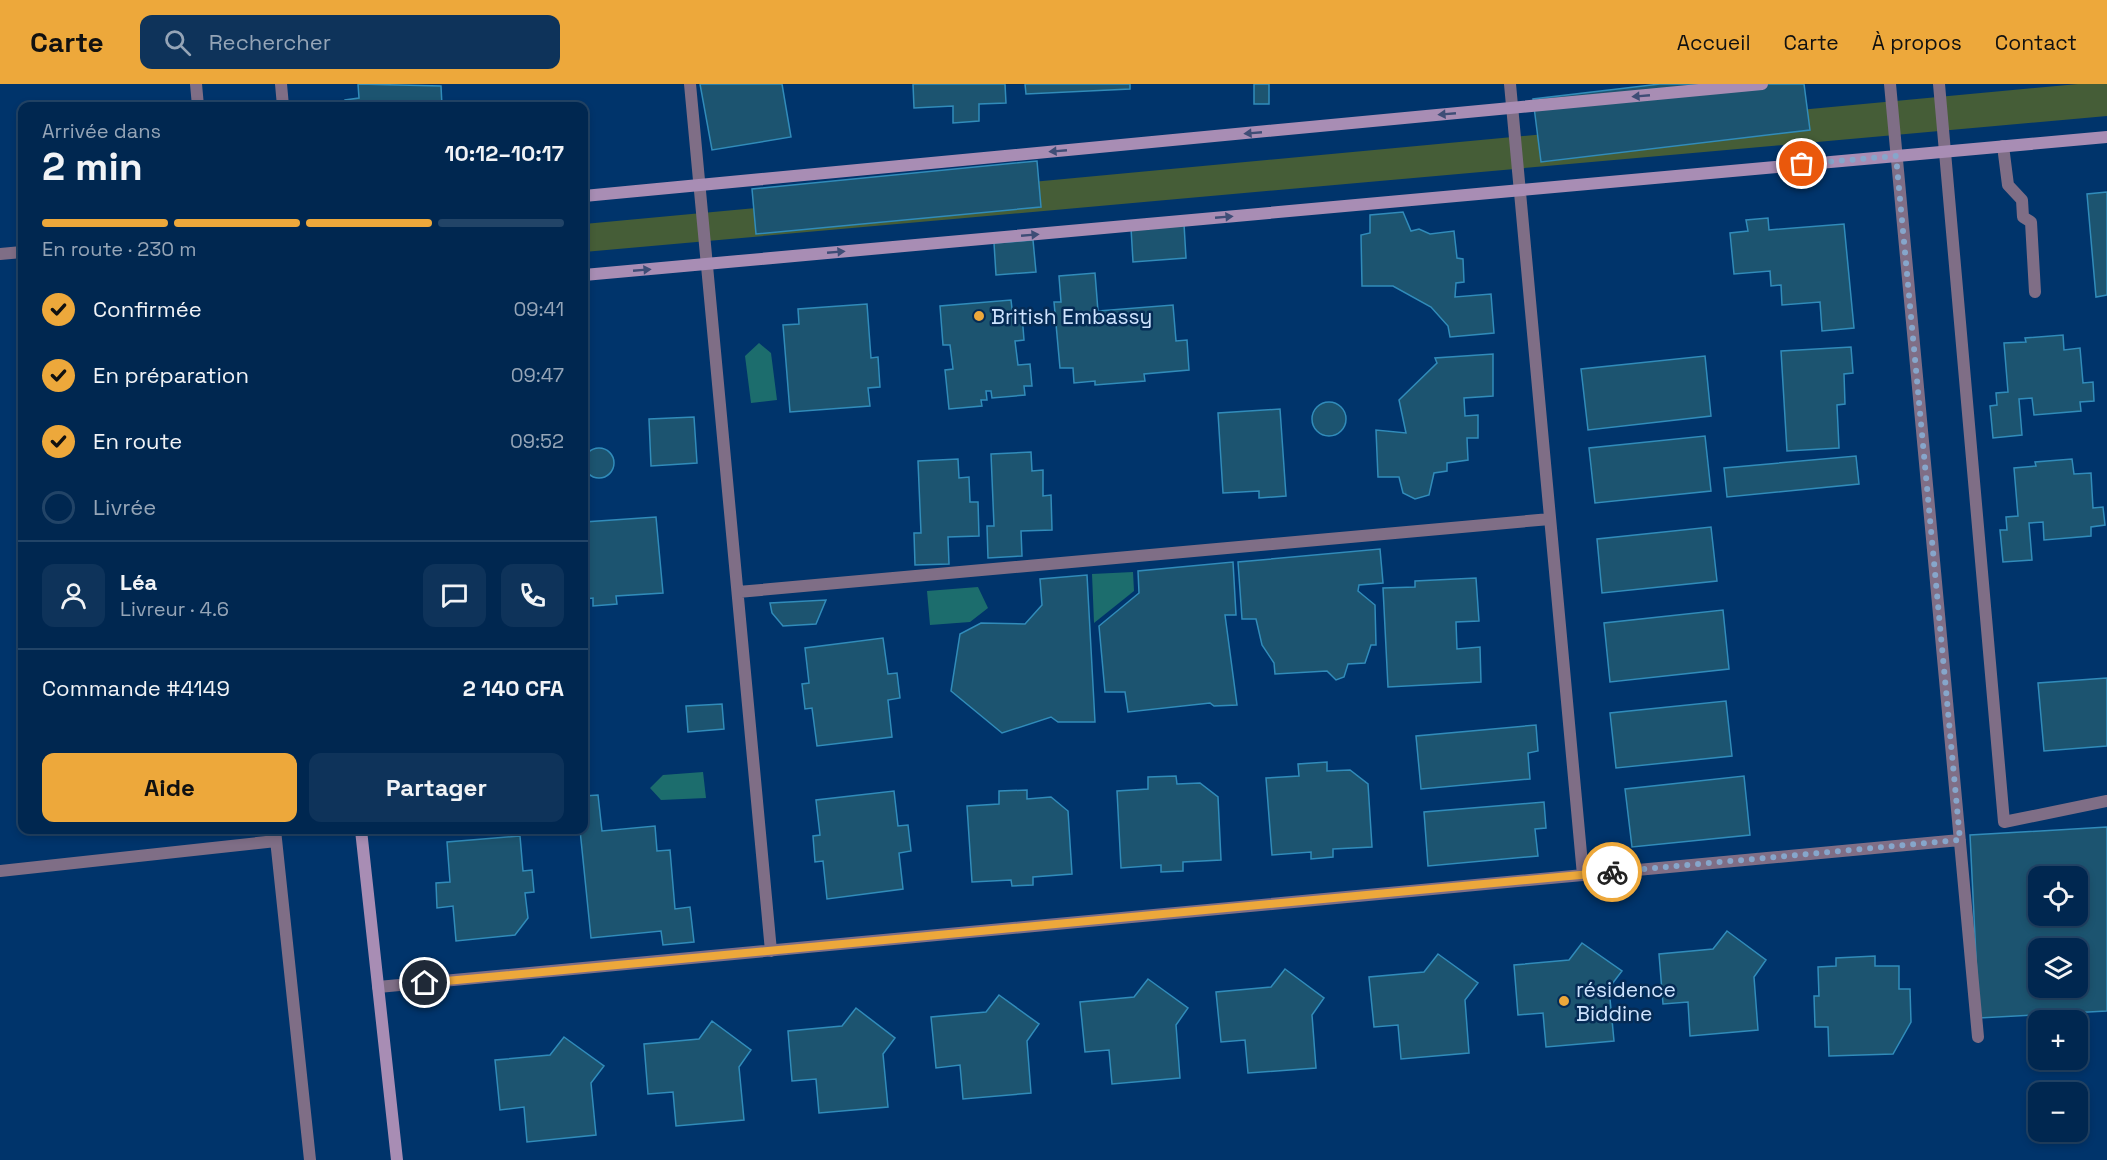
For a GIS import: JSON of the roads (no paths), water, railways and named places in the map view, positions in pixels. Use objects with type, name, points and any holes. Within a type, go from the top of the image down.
[{"type":"street","points":[[196,84],[198,102]]},
{"type":"street","points":[[281,84],[283,102]]},
{"type":"street","points":[[690,84],[771,951]]},
{"type":"street","points":[[1510,84],[1583,875]]},
{"type":"street","points":[[588,196],[1762,84]]},
{"type":"street","points":[[1890,84],[1978,1037]]},
{"type":"street","points":[[1939,84],[2004,822],[2107,801]]},
{"type":"street","points":[[588,275],[2107,136]]},
{"type":"street","points":[[2003,146],[2008,185],[2022,200],[2023,217],[2031,222],[2035,292]]},
{"type":"street","points":[[0,254],[18,252]]},
{"type":"street","points":[[738,592],[1550,519]]},
{"type":"street","points":[[361,834],[397,1160]]},
{"type":"street","points":[[0,870],[275,836],[310,1160]]},
{"type":"street","points":[[378,987],[1960,840]]},
{"type":"place","name":"British Embassy","points":[[979,316]]},
{"type":"place","name":"résidence Biddine","points":[[1564,1001]]}]
